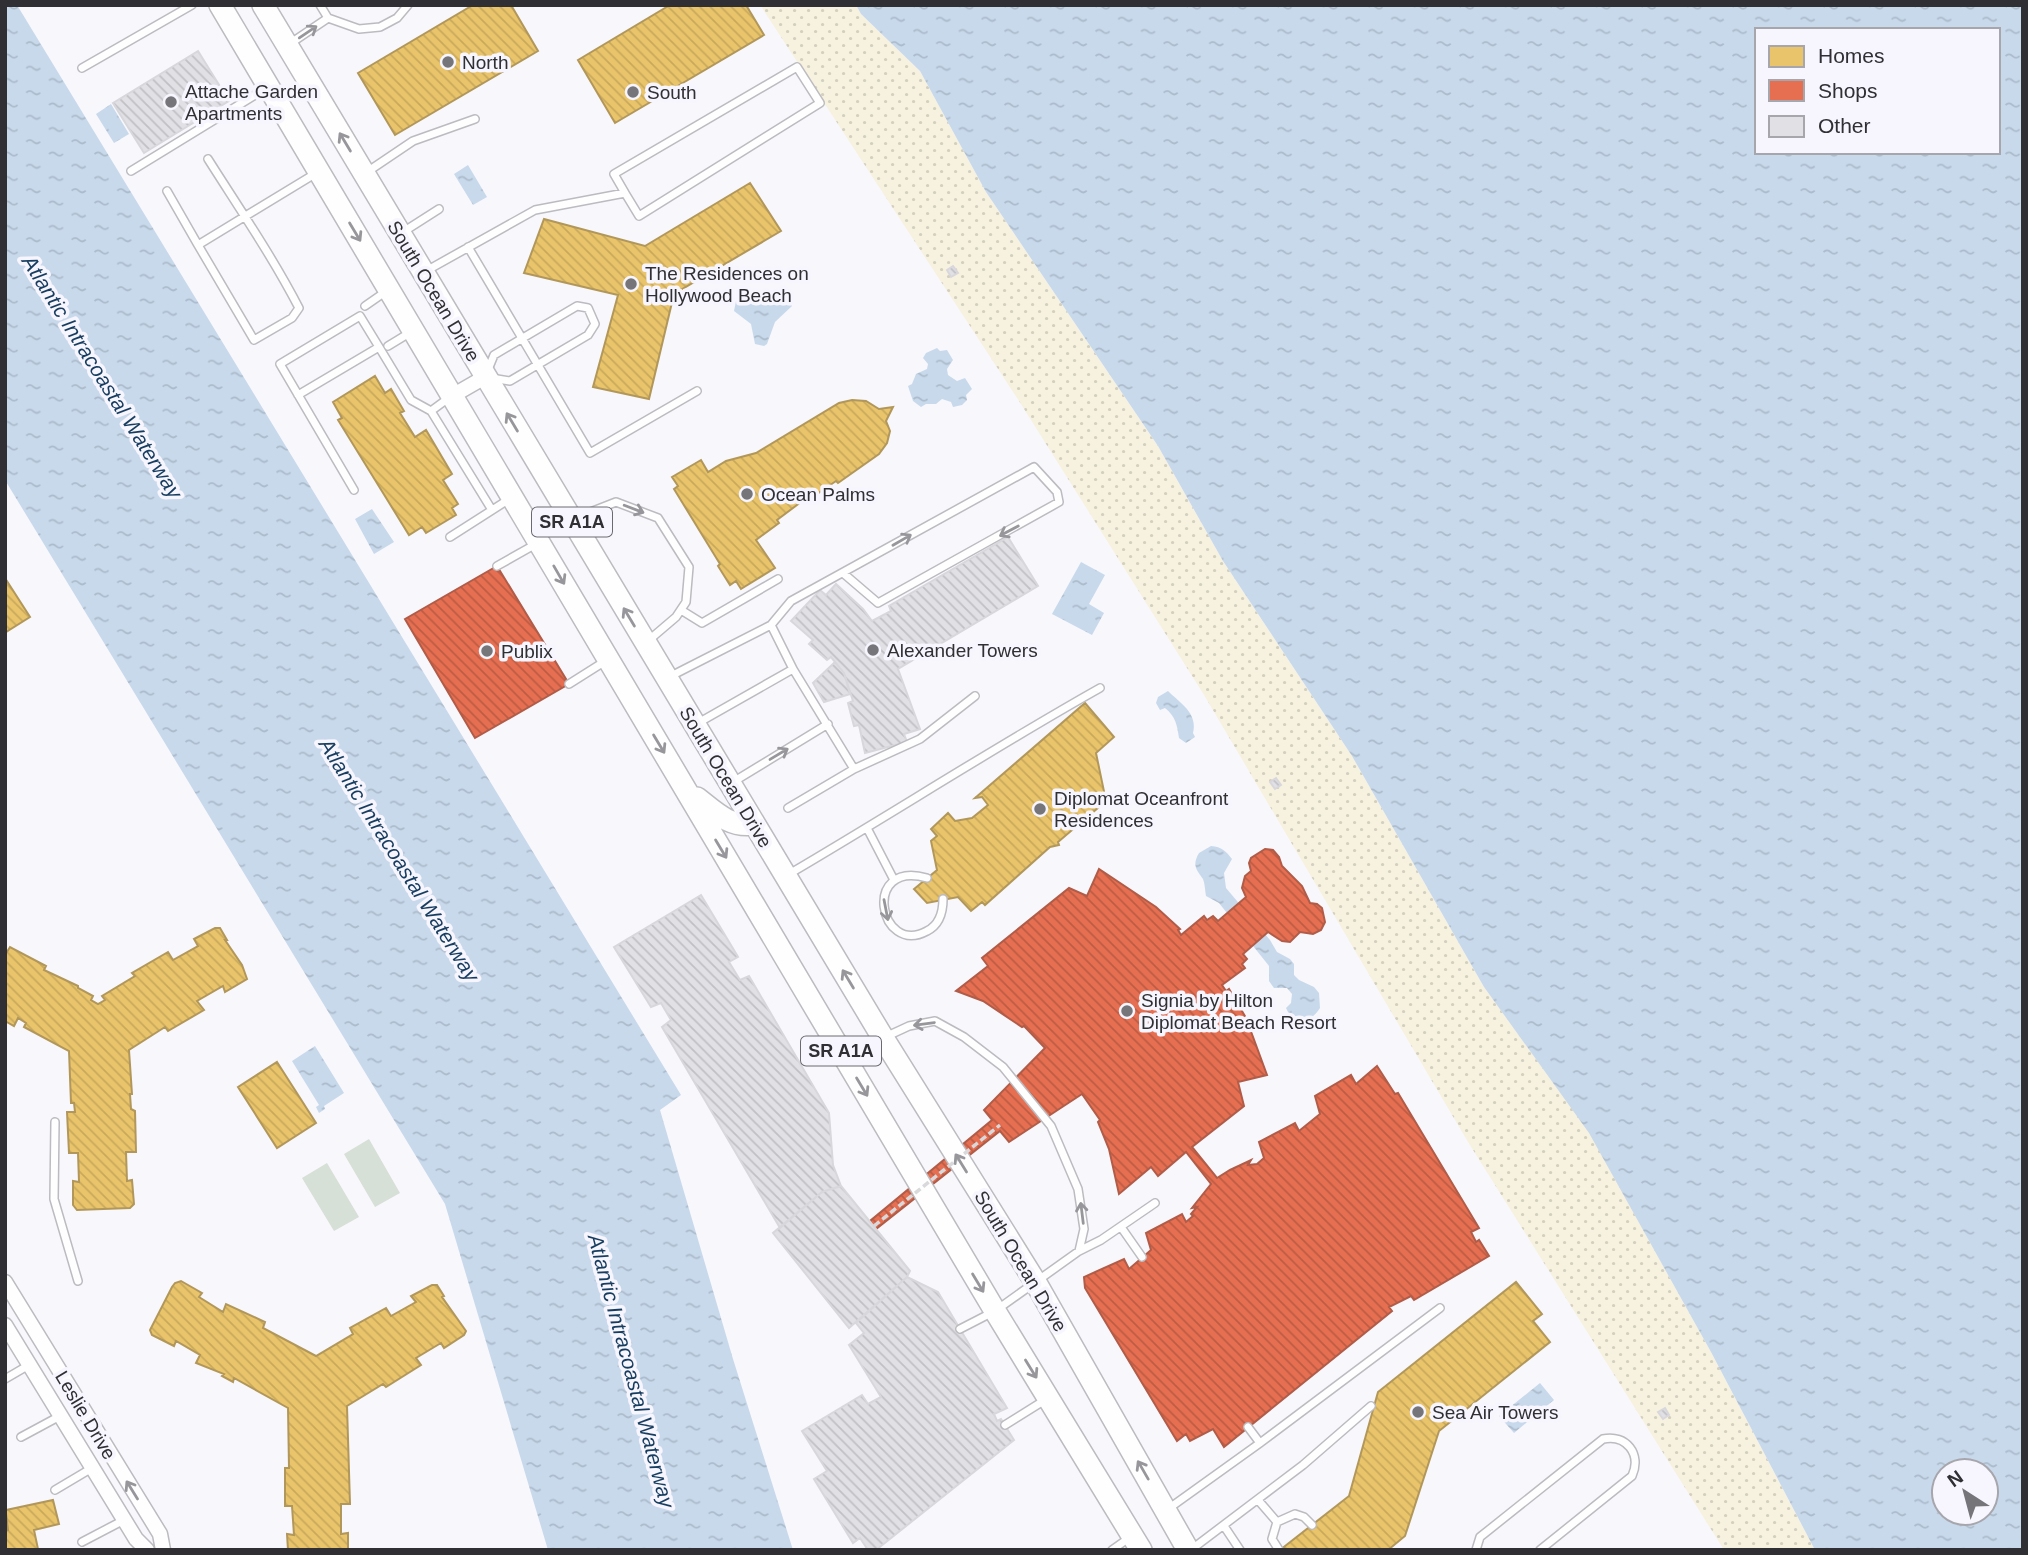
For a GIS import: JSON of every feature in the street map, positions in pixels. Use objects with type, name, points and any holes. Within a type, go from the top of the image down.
[{"type":"main road","name":"South Ocean Drive","points":[[219,5],[995,1311],[1137,1542]]},
{"type":"main road","name":"South Ocean Drive","points":[[262,5],[883,1038],[1036,1283],[1189,1550]]},
{"type":"main road","points":[[687,790],[727,821],[744,826],[754,824]]},
{"type":"street","points":[[452,396],[485,377]]},
{"type":"street","name":"Leslie Drive","points":[[5,1282],[160,1534],[163,1550]]},
{"type":"street","name":"Leslie Drive","points":[[5,1325],[124,1520],[142,1547],[147,1550]]},
{"type":"lane","points":[[82,68],[192,5]]},
{"type":"lane","points":[[320,5],[328,18],[359,29],[380,27],[397,18],[408,5]]},
{"type":"lane","points":[[287,46],[328,18]]},
{"type":"lane","points":[[797,67],[820,103],[639,216],[625,192],[614,174],[797,67]]},
{"type":"lane","points":[[131,171],[268,87]]},
{"type":"lane","points":[[364,175],[413,141],[475,119]]},
{"type":"lane","points":[[167,191],[254,340],[292,318],[299,308],[283,276],[208,159]]},
{"type":"lane","points":[[198,245],[318,171]]},
{"type":"lane","points":[[422,273],[535,210],[625,192]]},
{"type":"lane","points":[[400,234],[439,209]]},
{"type":"lane","points":[[468,247],[590,453],[697,391]]},
{"type":"lane","points":[[365,306],[389,290]]},
{"type":"lane","points":[[577,306],[588,308],[595,324],[588,335],[538,364],[510,382],[485,377],[494,355],[577,306]]},
{"type":"lane","points":[[355,490],[280,364],[360,316],[411,400],[431,411],[492,510]]},
{"type":"lane","points":[[388,346],[414,330]]},
{"type":"lane","points":[[298,395],[379,346]]},
{"type":"lane","points":[[431,411],[452,396]]},
{"type":"lane","points":[[667,679],[771,625],[791,601],[1034,467],[1057,492],[1059,502],[878,603],[843,573]]},
{"type":"lane","points":[[450,537],[513,497]]},
{"type":"lane","points":[[571,520],[616,502],[658,518],[689,567],[687,602],[676,617],[645,643]]},
{"type":"lane","points":[[498,566],[540,542]]},
{"type":"lane","points":[[681,610],[702,623],[778,579]]},
{"type":"lane","points":[[771,625],[793,669],[853,769]]},
{"type":"lane","points":[[569,684],[609,659]]},
{"type":"lane","points":[[694,725],[793,669]]},
{"type":"lane","points":[[785,876],[1023,731],[1100,688]]},
{"type":"lane","points":[[788,808],[853,769],[920,738],[975,696]]},
{"type":"lane","points":[[730,784],[828,724]]},
{"type":"lane","points":[[867,828],[894,880]]},
{"type":"lane","points":[[927,877],[914,874],[894,880],[887,888],[883,906],[890,924],[897,931],[916,935],[926,932],[940,919],[943,900]]},
{"type":"lane","points":[[847,1060],[909,1026],[935,1021],[964,1037],[1003,1067],[1051,1126],[1079,1189],[1084,1229],[1079,1251]]},
{"type":"lane","points":[[55,1122],[54,1199],[78,1281]]},
{"type":"lane","points":[[960,1329],[995,1311],[1079,1251],[1121,1227],[1155,1203]]},
{"type":"lane","points":[[1121,1227],[1142,1257]]},
{"type":"lane","points":[[1166,1511],[1440,1308]]},
{"type":"lane","points":[[5,1379],[29,1365]]},
{"type":"lane","points":[[1005,1425],[1048,1397]]},
{"type":"lane","points":[[1189,1550],[1303,1465],[1371,1406]]},
{"type":"lane","points":[[21,1437],[61,1416]]},
{"type":"lane","points":[[1248,1427],[1260,1443]]},
{"type":"lane","points":[[1476,1550],[1480,1537],[1602,1439],[1610,1437],[1625,1442],[1635,1454],[1632,1476],[1540,1550]]},
{"type":"lane","points":[[55,1490],[92,1468]]},
{"type":"lane","points":[[1258,1500],[1277,1522]]},
{"type":"lane","points":[[1277,1522],[1296,1514],[1312,1525]]},
{"type":"lane","points":[[82,1542],[124,1520]]},
{"type":"lane","points":[[1277,1522],[1272,1539],[1279,1550]]},
{"type":"lane","points":[[1224,1526],[1240,1550]]},
{"type":"lane","points":[[1112,1550],[1137,1542]]},
{"type":"path","points":[[874,1226],[1000,1125]]},
{"type":"sand","points":[[760,5],[856,5],[861,14],[920,71],[986,192],[1158,446],[1223,561],[1352,756],[1484,987],[1589,1132],[1711,1352],[1815,1550],[1724,1550],[1468,1142],[1204,695],[1019,401]]},
{"type":"shaded area","points":[[369,1139],[400,1193],[375,1207],[344,1154]]},
{"type":"shaded area","points":[[327,1163],[359,1217],[334,1231],[302,1178]]},
{"type":"water","name":"Atlantic Intracoastal Waterway","points":[[5,5],[17,5],[681,1095],[660,1110],[733,1359],[793,1550],[548,1550],[445,1204],[5,480]]},
{"type":"water","points":[[856,5],[2023,5],[2023,1550],[1815,1550],[1711,1352],[1589,1133],[1484,987],[1352,756],[1223,561],[1158,446],[986,192],[920,71],[861,14]]},
{"type":"water","points":[[111,104],[129,134],[114,143],[96,114]]},
{"type":"water","points":[[468,165],[487,197],[473,205],[454,174]]},
{"type":"water","points":[[785,294],[792,306],[775,322],[767,344],[755,344],[751,324],[734,311],[736,301],[740,298],[763,300]]},
{"type":"water","points":[[937,348],[940,351],[947,350],[953,360],[947,369],[948,375],[957,381],[965,378],[972,389],[962,405],[953,407],[951,402],[942,399],[936,404],[921,407],[913,401],[908,386],[912,384],[916,374],[927,369],[928,364],[923,358],[926,353]]},
{"type":"water","points":[[372,509],[394,542],[374,554],[355,519]]},
{"type":"water","points":[[1081,562],[1105,575],[1089,604],[1104,613],[1092,635],[1052,614]]},
{"type":"water","points":[[1168,691],[1187,709],[1193,720],[1195,737],[1186,743],[1179,738],[1172,715],[1165,708],[1160,710],[1156,703],[1158,697]]},
{"type":"water","points":[[1211,846],[1223,850],[1232,859],[1224,873],[1226,888],[1277,952],[1294,964],[1294,975],[1319,993],[1320,1008],[1307,1020],[1298,1020],[1289,1014],[1286,1008],[1291,1003],[1292,994],[1287,988],[1274,988],[1269,981],[1269,966],[1219,903],[1206,896],[1204,881],[1195,864],[1199,853]]},
{"type":"water","points":[[315,1046],[344,1093],[324,1106],[325,1109],[319,1113],[316,1107],[319,1105],[292,1061]]},
{"type":"water","points":[[1540,1383],[1554,1400],[1514,1433],[1499,1416]]},
{"type":"building: Homes","name":"North","points":[[473,5],[511,5],[538,51],[395,135],[358,73]]},
{"type":"building: Homes","name":"South","points":[[670,5],[746,5],[764,35],[615,123],[578,60]]},
{"type":"building: Homes","name":"The Residences on Hollywood Beach","points":[[750,183],[781,231],[674,294],[649,399],[593,387],[618,295],[524,273],[544,219],[645,246]]},
{"type":"building: Homes","points":[[375,376],[385,393],[391,389],[404,411],[400,413],[415,437],[426,430],[452,474],[443,480],[458,504],[452,508],[456,515],[426,533],[422,527],[409,535],[338,420],[342,418],[333,402]]},
{"type":"building: Homes","name":"Ocean Palms","points":[[866,401],[879,409],[893,407],[886,421],[890,431],[887,443],[879,454],[838,483],[836,481],[807,501],[805,499],[756,540],[775,568],[741,589],[736,581],[730,585],[674,489],[678,486],[672,477],[701,460],[708,472],[726,461],[756,453],[839,403]]},
{"type":"building: Homes","points":[[5,578],[30,617],[6,632],[5,630]]},
{"type":"building: Homes","name":"Diplomat Oceanfront Residences","points":[[1085,703],[1114,737],[1096,753],[1106,801],[1058,842],[1059,845],[1050,847],[985,905],[982,902],[971,911],[958,897],[927,903],[914,889],[937,870],[931,841],[937,836],[931,829],[948,813],[955,821],[972,818],[988,805],[982,797],[975,798]]},
{"type":"building: Homes","points":[[220,928],[242,965],[247,979],[225,992],[223,986],[197,1001],[204,1010],[168,1031],[165,1027],[129,1050],[136,1152],[126,1152],[127,1181],[132,1180],[134,1204],[130,1208],[77,1210],[73,1205],[73,1181],[79,1182],[78,1153],[69,1153],[67,1112],[75,1112],[74,1103],[71,1103],[69,1051],[24,1027],[26,1023],[18,1018],[14,1026],[5,1021],[5,955],[10,947],[46,966],[44,970],[78,986],[93,996],[91,1000],[98,1004],[105,1000],[102,996],[135,976],[132,973],[168,952],[173,960],[198,946],[194,939]]},
{"type":"building: Homes","points":[[1118,973],[1172,1039],[1146,1060],[1092,994]]},
{"type":"building: Homes","points":[[277,1062],[316,1123],[277,1148],[238,1087]]},
{"type":"building: Homes","points":[[181,1281],[202,1293],[199,1297],[223,1312],[226,1304],[265,1322],[263,1328],[316,1356],[353,1334],[350,1328],[386,1308],[391,1316],[416,1302],[411,1296],[432,1285],[437,1285],[444,1296],[442,1297],[466,1331],[444,1348],[441,1343],[416,1358],[421,1365],[386,1387],[383,1384],[347,1406],[350,1504],[341,1504],[341,1534],[348,1533],[348,1550],[288,1550],[287,1534],[294,1535],[292,1506],[285,1506],[285,1468],[289,1468],[288,1408],[234,1378],[233,1382],[222,1376],[224,1374],[196,1363],[200,1355],[176,1341],[174,1346],[152,1335],[150,1330],[172,1287]]},
{"type":"building: Homes","name":"Sea Air Towers","points":[[1516,1282],[1542,1314],[1533,1321],[1550,1342],[1439,1431],[1405,1536],[1388,1550],[1280,1550],[1349,1496],[1378,1392]]},
{"type":"building: Homes","points":[[53,1500],[59,1524],[34,1530],[38,1549],[5,1550],[5,1531],[8,1530],[5,1505],[6,1510]]},
{"type":"building: Shops","name":"Publix","points":[[497,566],[569,684],[475,738],[405,619]]},
{"type":"building: Shops","points":[[1265,849],[1273,850],[1279,857],[1282,866],[1302,886],[1310,903],[1322,908],[1325,922],[1321,930],[1313,934],[1300,932],[1290,942],[1282,941],[1268,932],[1243,954],[1247,959],[1242,964],[1245,968],[1222,985],[1226,991],[1229,989],[1246,1018],[1267,1075],[1238,1082],[1244,1106],[1192,1147],[1217,1178],[1251,1160],[1248,1165],[1257,1164],[1264,1158],[1259,1142],[1295,1123],[1299,1131],[1320,1114],[1315,1096],[1351,1075],[1356,1084],[1377,1066],[1395,1094],[1398,1093],[1479,1228],[1471,1232],[1489,1256],[1414,1300],[1411,1296],[1389,1307],[1392,1311],[1224,1447],[1213,1429],[1190,1441],[1186,1434],[1177,1441],[1085,1288],[1084,1277],[1124,1259],[1129,1269],[1151,1250],[1146,1233],[1182,1214],[1186,1222],[1193,1216],[1191,1214],[1197,1207],[1192,1208],[1211,1184],[1186,1152],[1158,1176],[1151,1167],[1119,1194],[1109,1149],[1098,1122],[1100,1120],[1082,1094],[1009,1142],[1000,1131],[876,1229],[870,1221],[992,1120],[984,1110],[1045,1048],[1024,1026],[983,1001],[956,991],[988,966],[982,958],[1069,888],[1087,896],[1099,869],[1156,907],[1180,929],[1178,930],[1181,935],[1204,916],[1207,920],[1213,916],[1218,921],[1246,897],[1242,888],[1245,876],[1251,871],[1249,863],[1251,858]]},
{"type":"building: Other","name":"Attache Garden Apartments","points":[[198,51],[229,101],[144,153],[113,103]]},
{"type":"building: Other","points":[[953,266],[958,273],[951,277],[947,270]]},
{"type":"building: Other","name":"Alexander Towers","points":[[1008,537],[1038,586],[898,669],[920,729],[904,734],[907,742],[865,753],[859,725],[854,726],[848,703],[853,701],[844,673],[831,657],[827,660],[809,644],[813,640],[791,621],[820,590],[826,595],[836,584],[872,621],[891,611],[889,606]]},
{"type":"building: Other","points":[[835,662],[844,673],[850,694],[824,702],[813,683]]},
{"type":"building: Other","points":[[1276,778],[1281,785],[1275,789],[1270,782]]},
{"type":"building: Other","points":[[701,895],[738,957],[729,962],[740,980],[749,976],[829,1113],[833,1165],[841,1186],[822,1192],[780,1228],[662,1027],[671,1020],[661,1003],[651,1007],[614,947]]},
{"type":"building: Other","points":[[841,1186],[910,1271],[907,1277],[849,1328],[773,1233],[822,1192]]},
{"type":"building: Other","points":[[907,1277],[938,1292],[1007,1408],[994,1414],[997,1421],[1001,1419],[1014,1440],[876,1550],[868,1550],[860,1538],[853,1543],[814,1479],[827,1471],[802,1431],[862,1395],[868,1404],[881,1397],[849,1345],[864,1333],[856,1323]]},
{"type":"building: Other","points":[[1665,1408],[1669,1415],[1663,1419],[1658,1412]]},
{"type":"place","name":"North","points":[[448,62]]},
{"type":"place","name":"South","points":[[633,92]]},
{"type":"place","name":"Attache Garden Apartments","points":[[171,102]]},
{"type":"place","name":"The Residences on Hollywood Beach","points":[[631,284]]},
{"type":"place","name":"Ocean Palms","points":[[747,494]]},
{"type":"place","name":"Alexander Towers","points":[[873,650]]},
{"type":"place","name":"Publix","points":[[487,651]]},
{"type":"place","name":"Diplomat Oceanfront Residences","points":[[1040,809]]},
{"type":"place","name":"Signia by Hilton Diplomat Beach Resort","points":[[1127,1011]]},
{"type":"place","name":"Sea Air Towers","points":[[1418,1412]]}]
